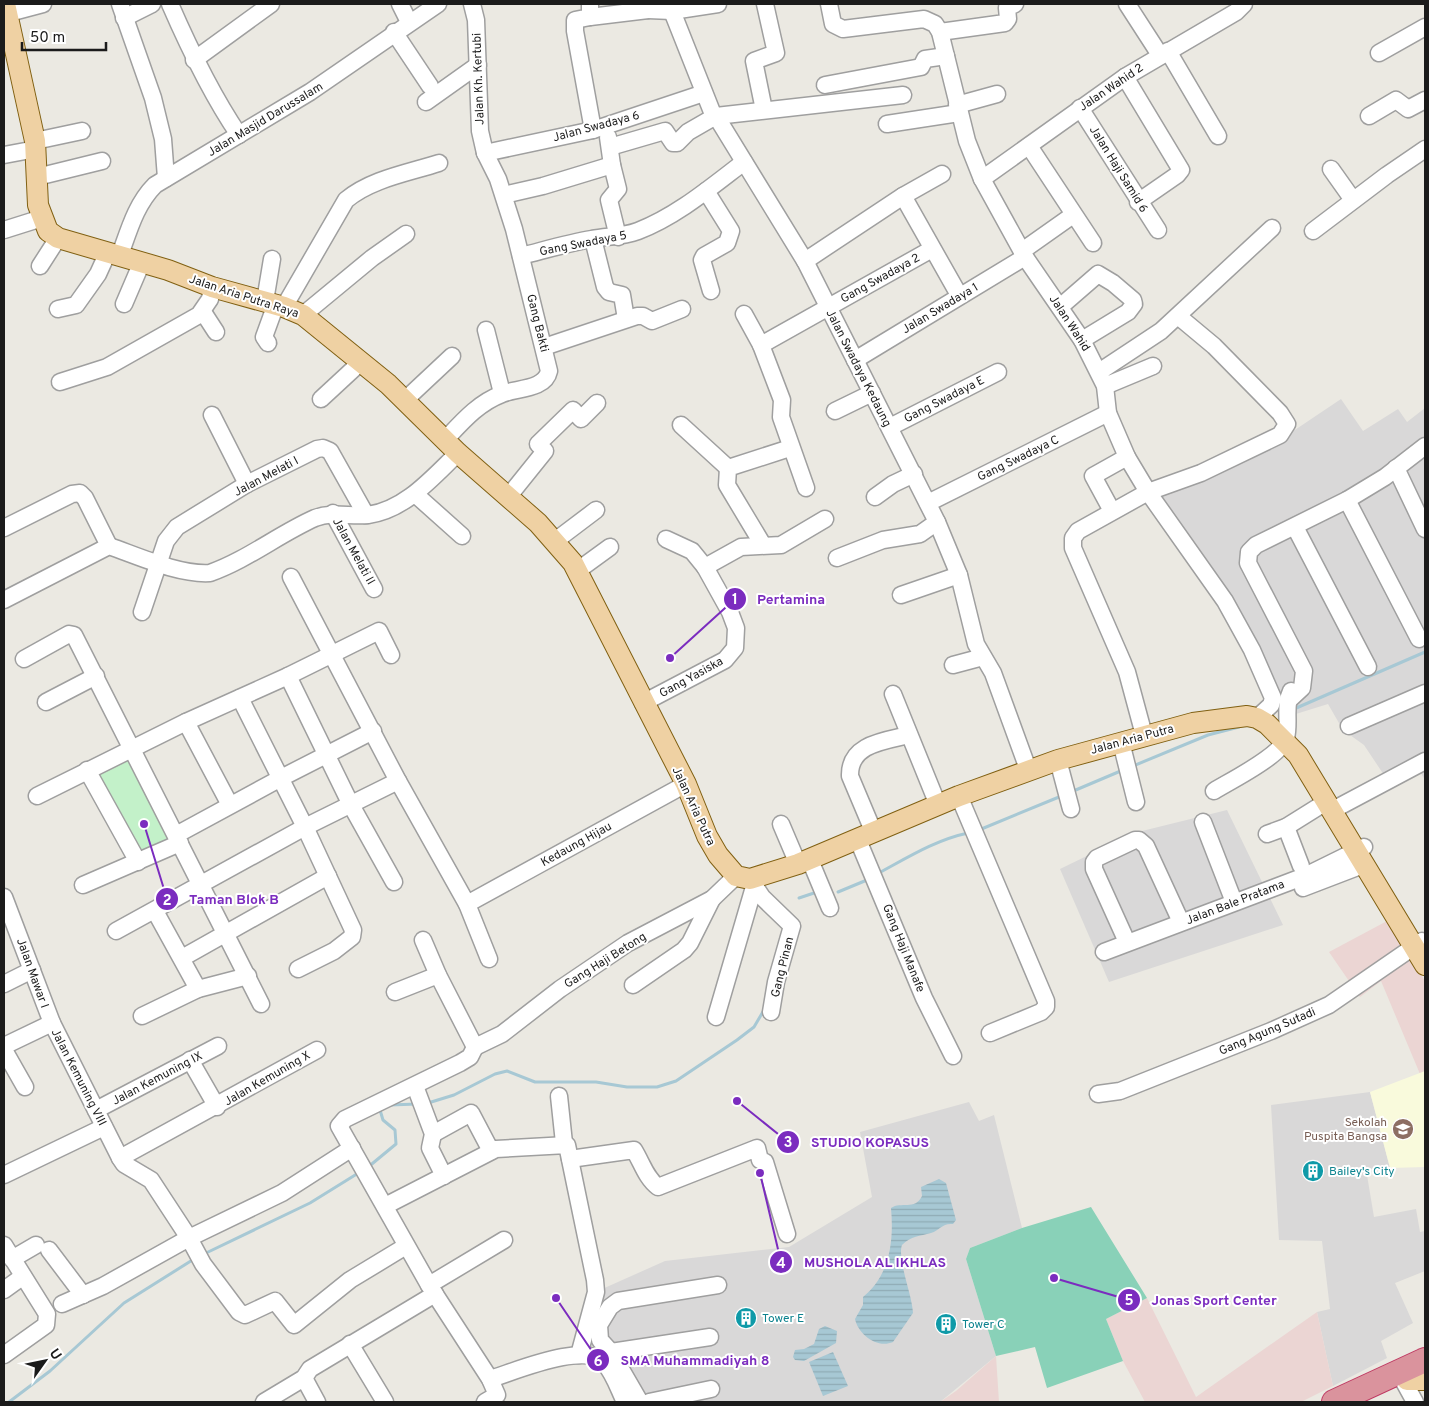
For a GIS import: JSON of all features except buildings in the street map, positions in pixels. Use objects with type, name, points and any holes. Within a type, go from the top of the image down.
[{"type":"highway","points":[[1362,1402],[1413,1381],[1425,1360]]},
{"type":"highway","points":[[1334,1402],[1413,1381]]},
{"type":"main road","points":[[7,8],[35,145],[38,205],[48,230],[58,238]]},
{"type":"main road","name":"Jalan Aria Putra Raya","points":[[58,238],[142,262],[212,287],[275,304],[303,314],[405,400],[452,447],[508,497],[566,555]]},
{"type":"main road","name":"Jalan Aria Putra","points":[[566,555],[686,784],[718,855],[747,881],[804,862],[959,796],[1028,769],[1144,735],[1193,723],[1232,716],[1261,720]]},
{"type":"main road","points":[[1261,720],[1292,747],[1313,762],[1321,772],[1332,807],[1420,945],[1425,965]]},
{"type":"main road","points":[[1413,1381],[1425,1348]]},
{"type":"street","points":[[7,8],[43,4]]},
{"type":"street","points":[[152,4],[122,11],[153,98],[163,139],[166,178]]},
{"type":"street","points":[[170,4],[194,60],[220,108],[239,135]]},
{"type":"street","points":[[194,60],[271,4]]},
{"type":"street","points":[[400,4],[409,22]]},
{"type":"street","name":"Jalan Masjid Darussalam","points":[[58,309],[76,305],[114,254],[146,194],[166,178],[310,92],[394,32],[438,4]]},
{"type":"street","name":"Jalan Kh. Kertubi","points":[[472,4],[476,20],[479,123],[486,153]]},
{"type":"street","points":[[618,237],[609,200],[618,189],[610,147],[600,127],[575,31],[575,20],[590,10],[647,7],[672,11],[718,4]]},
{"type":"street","points":[[764,110],[754,61],[776,53],[765,4]]},
{"type":"street","points":[[829,4],[833,24],[843,29],[924,19],[935,24],[940,32],[1005,23],[1008,19],[1007,8],[1015,4]]},
{"type":"street","points":[[1127,4],[1164,53],[1218,136]]},
{"type":"street","name":"Jalan Wahid 2","points":[[982,179],[1125,77],[1236,12],[1244,4]]},
{"type":"street","name":"Jalan Swadaya Kedaung","points":[[672,11],[715,117],[805,261],[928,502],[959,575],[976,644],[993,673],[1028,769]]},
{"type":"street","points":[[1379,53],[1425,27]]},
{"type":"street","points":[[394,32],[430,86]]},
{"type":"street","name":"Jalan Wahid","points":[[940,32],[966,141],[982,179],[1023,254],[1082,340],[1102,379],[1108,413],[1127,457],[1148,492],[1225,601],[1252,650],[1273,698],[1271,705],[1261,720]]},
{"type":"street","points":[[825,85],[921,67],[925,59],[946,56]]},
{"type":"street","points":[[426,102],[478,65]]},
{"type":"street","points":[[1125,77],[1181,171],[1138,202]]},
{"type":"street","name":"Jalan Swadaya 6","points":[[486,153],[600,127],[704,93]]},
{"type":"street","points":[[888,124],[958,109],[998,94]]},
{"type":"street","points":[[610,147],[665,131],[673,143],[677,143],[688,132],[715,117],[903,95]]},
{"type":"street","points":[[1369,116],[1396,100],[1408,109],[1425,100]]},
{"type":"street","name":"Jalan Haji Samid 6","points":[[1080,108],[1138,202],[1158,230]]},
{"type":"street","points":[[4,155],[82,131]]},
{"type":"street","points":[[1029,146],[1093,243]]},
{"type":"street","points":[[1313,231],[1425,149]]},
{"type":"street","name":"Gang Bakti","points":[[366,515],[378,513],[414,494],[452,447],[472,411],[502,393],[534,386],[544,379],[549,371],[504,195],[486,153]]},
{"type":"street","points":[[37,177],[102,161]]},
{"type":"street","name":"Gang Swadaya 5","points":[[521,256],[593,239],[618,237],[638,231],[662,220],[706,191],[744,162]]},
{"type":"street","points":[[268,342],[264,337],[275,304],[346,200],[355,192],[376,183],[439,163]]},
{"type":"street","points":[[504,195],[543,186],[612,165]]},
{"type":"street","points":[[1331,169],[1354,200]]},
{"type":"street","points":[[805,261],[903,196],[942,174]]},
{"type":"street","points":[[706,191],[731,231],[727,243],[704,256],[702,260],[711,291]]},
{"type":"street","points":[[903,196],[959,295]]},
{"type":"street","name":"Jalan Swadaya 1","points":[[855,360],[1023,254],[1073,215]]},
{"type":"street","points":[[4,230],[42,218]]},
{"type":"street","points":[[1102,379],[1133,351],[1178,316],[1272,228]]},
{"type":"street","points":[[303,314],[372,258],[406,234]]},
{"type":"street","points":[[40,266],[58,238]]},
{"type":"street","points":[[593,239],[605,287],[609,292],[622,295],[626,319]]},
{"type":"street","name":"Gang Swadaya 2","points":[[761,345],[932,248]]},
{"type":"street","points":[[272,259],[275,304]]},
{"type":"street","points":[[124,304],[142,262]]},
{"type":"street","points":[[1060,307],[1098,274],[1113,283],[1133,300],[1134,304],[1128,312],[1082,340]]},
{"type":"street","points":[[60,382],[107,367],[203,312],[210,299],[212,287]]},
{"type":"street","points":[[544,347],[626,319],[643,316],[652,321],[682,309]]},
{"type":"street","points":[[203,312],[216,332]]},
{"type":"street","points":[[744,314],[761,345],[782,400],[781,417],[790,448],[806,488]]},
{"type":"street","points":[[1144,735],[1127,672],[1072,542],[1078,531],[1112,510],[1148,492],[1201,473],[1280,435],[1287,424],[1280,413],[1214,346],[1178,316]]},
{"type":"street","points":[[486,330],[502,393]]},
{"type":"street","points":[[405,400],[452,356]]},
{"type":"street","points":[[321,399],[361,362]]},
{"type":"street","points":[[1102,379],[1153,366]]},
{"type":"street","name":"Gang Swadaya E","points":[[890,427],[998,372]]},
{"type":"street","points":[[835,411],[872,393]]},
{"type":"street","points":[[508,497],[545,451],[538,444],[573,410],[581,419],[597,403]]},
{"type":"street","name":"Gang Swadaya C","points":[[928,502],[1108,413]]},
{"type":"street","points":[[212,415],[248,484]]},
{"type":"street","points":[[681,425],[728,468],[728,484],[763,545]]},
{"type":"street","points":[[1214,791],[1272,754],[1292,747],[1288,701],[1292,691],[1304,676],[1304,671],[1248,563],[1248,557],[1252,548],[1347,500],[1396,468],[1425,446]]},
{"type":"street","name":"Jalan Melati I","points":[[142,612],[166,541],[177,527],[248,484],[323,448],[330,451],[366,515]]},
{"type":"street","points":[[728,468],[790,448]]},
{"type":"street","points":[[1112,510],[1093,476],[1127,457]]},
{"type":"street","points":[[1396,468],[1425,529]]},
{"type":"street","points":[[875,497],[893,484],[914,474]]},
{"type":"street","points":[[4,528],[72,494],[80,493],[85,498],[109,546],[158,563],[200,574],[210,573],[314,519],[333,514],[366,515]]},
{"type":"street","points":[[414,494],[462,536]]},
{"type":"street","points":[[1347,500],[1419,639]]},
{"type":"street","points":[[566,555],[596,510]]},
{"type":"street","name":"Jalan Melati II","points":[[333,514],[374,589]]},
{"type":"street","points":[[666,539],[692,551],[705,567],[741,547],[781,545],[825,519]]},
{"type":"street","points":[[837,558],[883,540],[920,534],[937,522]]},
{"type":"street","points":[[1295,527],[1368,667]]},
{"type":"street","points":[[4,600],[109,546]]},
{"type":"street","points":[[566,555],[610,547]]},
{"type":"street","name":"Gang Yasiska","points":[[643,703],[725,660],[736,648],[736,628],[730,612],[705,567]]},
{"type":"street","points":[[901,596],[959,575]]},
{"type":"street","points":[[291,577],[398,781],[467,904],[489,959]]},
{"type":"street","points":[[37,796],[186,722],[379,632],[391,655]]},
{"type":"street","points":[[24,659],[72,633],[203,885],[261,1004]]},
{"type":"street","points":[[953,665],[983,657]]},
{"type":"street","points":[[46,702],[96,676]]},
{"type":"street","points":[[288,676],[351,805],[394,882]]},
{"type":"street","points":[[1349,726],[1425,693]]},
{"type":"street","points":[[893,694],[938,805]]},
{"type":"street","points":[[240,698],[305,827],[353,930],[352,937],[334,951],[298,970]]},
{"type":"street","points":[[186,722],[230,805]]},
{"type":"street","points":[[83,886],[138,862],[178,839],[230,805],[373,731]]},
{"type":"street","name":"Gang Haji Manafe","points":[[909,734],[865,747],[854,755],[850,767],[850,776],[866,836],[924,998],[953,1056]]},
{"type":"street","points":[[1121,742],[1136,802]]},
{"type":"street","points":[[1058,760],[1071,809]]},
{"type":"street","points":[[1267,834],[1332,807],[1425,761]]},
{"type":"street","points":[[87,770],[138,862]]},
{"type":"street","points":[[116,931],[203,885],[305,827],[398,781]]},
{"type":"street","name":"Kedaung Hijau","points":[[467,904],[686,784]]},
{"type":"street","points":[[959,796],[1046,1001],[1046,1007],[1041,1012],[990,1033]]},
{"type":"street","points":[[1203,822],[1234,902]]},
{"type":"street","points":[[781,824],[830,908]]},
{"type":"street","points":[[1286,827],[1301,866]]},
{"type":"street","points":[[1127,942],[1094,869],[1094,862],[1098,858],[1135,840],[1139,840],[1146,846],[1181,922]]},
{"type":"street","points":[[1303,888],[1361,854]]},
{"type":"street","name":"Jalan Bale Pratama","points":[[1104,952],[1361,854]]},
{"type":"street","points":[[182,958],[328,876]]},
{"type":"street","points":[[716,1017],[747,881]]},
{"type":"street","name":"Gang Haji Betong","points":[[490,1379],[432,1290],[406,1246],[366,1171],[340,1128],[342,1121],[421,1100],[460,1063],[470,1057],[475,1047],[502,1034],[560,990],[628,943],[747,881]]},
{"type":"street","name":"Gang Pinan","points":[[747,881],[778,915],[792,926],[776,982],[771,1012]]},
{"type":"street","name":"Jalan Mawar I","points":[[4,896],[8,920],[32,970],[52,1023]]},
{"type":"street","points":[[633,985],[684,950],[690,943],[712,899]]},
{"type":"street","points":[[155,911],[198,989]]},
{"type":"street","points":[[423,940],[438,975],[475,1047]]},
{"type":"street","name":"Gang Agung Sutadi","points":[[1098,1094],[1120,1091],[1271,1031],[1329,1005],[1420,945]]},
{"type":"street","points":[[4,984],[32,970]]},
{"type":"street","points":[[395,992],[438,975]]},
{"type":"street","points":[[142,1016],[198,989],[248,976]]},
{"type":"street","points":[[4,1046],[52,1023]]},
{"type":"street","name":"Jalan Kemuning VIII","points":[[52,1023],[120,1158]]},
{"type":"street","name":"Jalan Kemuning IX","points":[[96,1110],[218,1046]]},
{"type":"street","points":[[4,1050],[25,1087]]},
{"type":"street","name":"Jalan Kemuning X","points":[[120,1158],[217,1107],[317,1050]]},
{"type":"street","name":"Jalan Kemuning X","points":[[190,1060],[217,1107]]},
{"type":"street","points":[[559,1096],[564,1143],[568,1147],[596,1280],[596,1292],[579,1355]]},
{"type":"street","points":[[421,1100],[434,1134],[430,1148],[444,1176]]},
{"type":"street","points":[[434,1134],[470,1113],[491,1151]]},
{"type":"street","points":[[4,1175],[106,1130]]},
{"type":"street","points":[[385,1206],[491,1151],[564,1143]]},
{"type":"street","points":[[62,1304],[144,1264],[196,1251],[352,1148]]},
{"type":"street","points":[[570,1159],[634,1150],[644,1166],[649,1180],[658,1187],[757,1148],[760,1160],[765,1162],[787,1234]]},
{"type":"street","points":[[120,1158],[124,1164],[151,1180],[196,1251],[242,1314],[250,1313],[276,1301],[294,1325],[364,1271],[406,1246]]},
{"type":"street","points":[[264,1402],[304,1378],[310,1369],[432,1290],[504,1240]]},
{"type":"street","points":[[4,1355],[46,1325],[48,1319],[8,1252],[42,1248],[83,1295]]},
{"type":"street","points":[[4,1290],[22,1277]]},
{"type":"street","points":[[640,1402],[611,1352],[600,1340],[599,1325],[610,1307],[618,1301],[718,1285]]},
{"type":"street","points":[[611,1352],[710,1337]]},
{"type":"street","points":[[350,1344],[385,1402]]},
{"type":"street","points":[[485,1402],[497,1395],[490,1379],[566,1356],[579,1355],[599,1358],[606,1364],[625,1402]]},
{"type":"street","points":[[304,1378],[317,1402]]},
{"type":"street","points":[[649,1402],[711,1389]]},
{"type":"shaded area","points":[[1341,399],[1363,431],[1398,409],[1407,422],[1425,408],[1425,780],[1419,770],[1384,775],[1364,745],[1343,730],[1328,704],[1283,718],[1224,596],[1158,495],[1271,446]]},
{"type":"shaded area","points":[[1227,810],[1283,925],[1109,982],[1060,869],[1134,833]]},
{"type":"shaded area","points":[[1387,921],[1425,981],[1425,1071],[1420,1074],[1381,981],[1360,997],[1329,952]]},
{"type":"shaded area","name":"Sekolah Puspita Bangsa","points":[[1425,1071],[1425,1167],[1390,1168],[1370,1092]]},
{"type":"shaded area","name":"Bailey's City","points":[[1370,1092],[1390,1168],[1366,1169],[1374,1217],[1416,1209],[1420,1232],[1425,1231],[1425,1271],[1395,1283],[1413,1323],[1381,1341],[1387,1358],[1333,1386],[1317,1312],[1330,1309],[1322,1241],[1279,1240],[1271,1105]]},
{"type":"shaded area","points":[[969,1102],[979,1121],[994,1115],[1022,1228],[970,1248],[966,1259],[996,1356],[940,1402],[629,1402],[600,1348],[588,1337],[591,1294],[665,1261],[789,1247],[872,1197],[860,1132]]},
{"type":"shaded area","points":[[1147,1298],[1196,1397],[1317,1312],[1333,1386],[1301,1402],[1145,1402],[1123,1361],[1106,1319]]},
{"type":"shaded area","points":[[996,1356],[999,1402],[940,1402],[956,1391]]},
{"type":"green space","points":[[131,749],[180,843],[138,862],[87,770]]},
{"type":"green space","points":[[1091,1207],[1147,1298],[1106,1319],[1123,1361],[1047,1388],[1035,1347],[996,1356],[966,1259],[970,1248],[1022,1228]]},
{"type":"water","points":[[939,1179],[946,1183],[956,1220],[953,1224],[912,1238],[902,1245],[901,1259],[913,1313],[893,1342],[887,1344],[875,1342],[864,1335],[855,1319],[863,1305],[863,1297],[872,1288],[885,1268],[891,1245],[891,1208],[916,1203],[922,1196],[921,1187]]},
{"type":"water","points":[[825,1326],[837,1331],[836,1343],[804,1361],[795,1360],[793,1357],[795,1350],[804,1349],[814,1344],[819,1329]]},
{"type":"water","points":[[833,1352],[848,1386],[823,1396],[809,1362]]},
{"type":"waterway","points":[[1294,709],[1425,652]]},
{"type":"waterway","points":[[1133,766],[1208,735],[1239,727]]},
{"type":"waterway","points":[[1071,792],[1123,770]]},
{"type":"waterway","points":[[979,830],[1059,797]]},
{"type":"waterway","points":[[877,874],[944,840],[968,833]]},
{"type":"waterway","points":[[838,892],[867,880]]},
{"type":"waterway","points":[[799,898],[817,892]]},
{"type":"waterway","points":[[428,1103],[454,1095],[495,1074],[507,1071],[535,1082],[596,1082],[627,1087],[657,1087],[676,1081],[737,1040],[754,1027],[764,1010]]},
{"type":"waterway","points":[[390,1105],[417,1104]]},
{"type":"waterway","points":[[367,1168],[396,1144],[395,1130],[383,1120],[380,1110]]},
{"type":"waterway","points":[[204,1254],[310,1203],[360,1172]]},
{"type":"waterway","points":[[9,1402],[50,1371],[124,1303],[194,1259]]},
{"type":"place","name":"Pertamina","points":[[670,658]]},
{"type":"place","name":"Taman Blok B","points":[[144,824]]},
{"type":"place","name":"STUDIO KOPASUS","points":[[737,1101]]},
{"type":"place","name":"Sekolah Puspita Bangsa","points":[[1403,1129]]},
{"type":"place","name":"Bailey's City","points":[[1313,1171]]},
{"type":"place","name":"MUSHOLA AL IKHLAS","points":[[760,1173]]},
{"type":"place","name":"Jonas Sport Center","points":[[1054,1278]]},
{"type":"place","name":"SMA Muhammadiyah 8","points":[[556,1298]]},
{"type":"place","name":"Tower E","points":[[746,1318]]},
{"type":"place","name":"Tower C","points":[[946,1324]]}]
